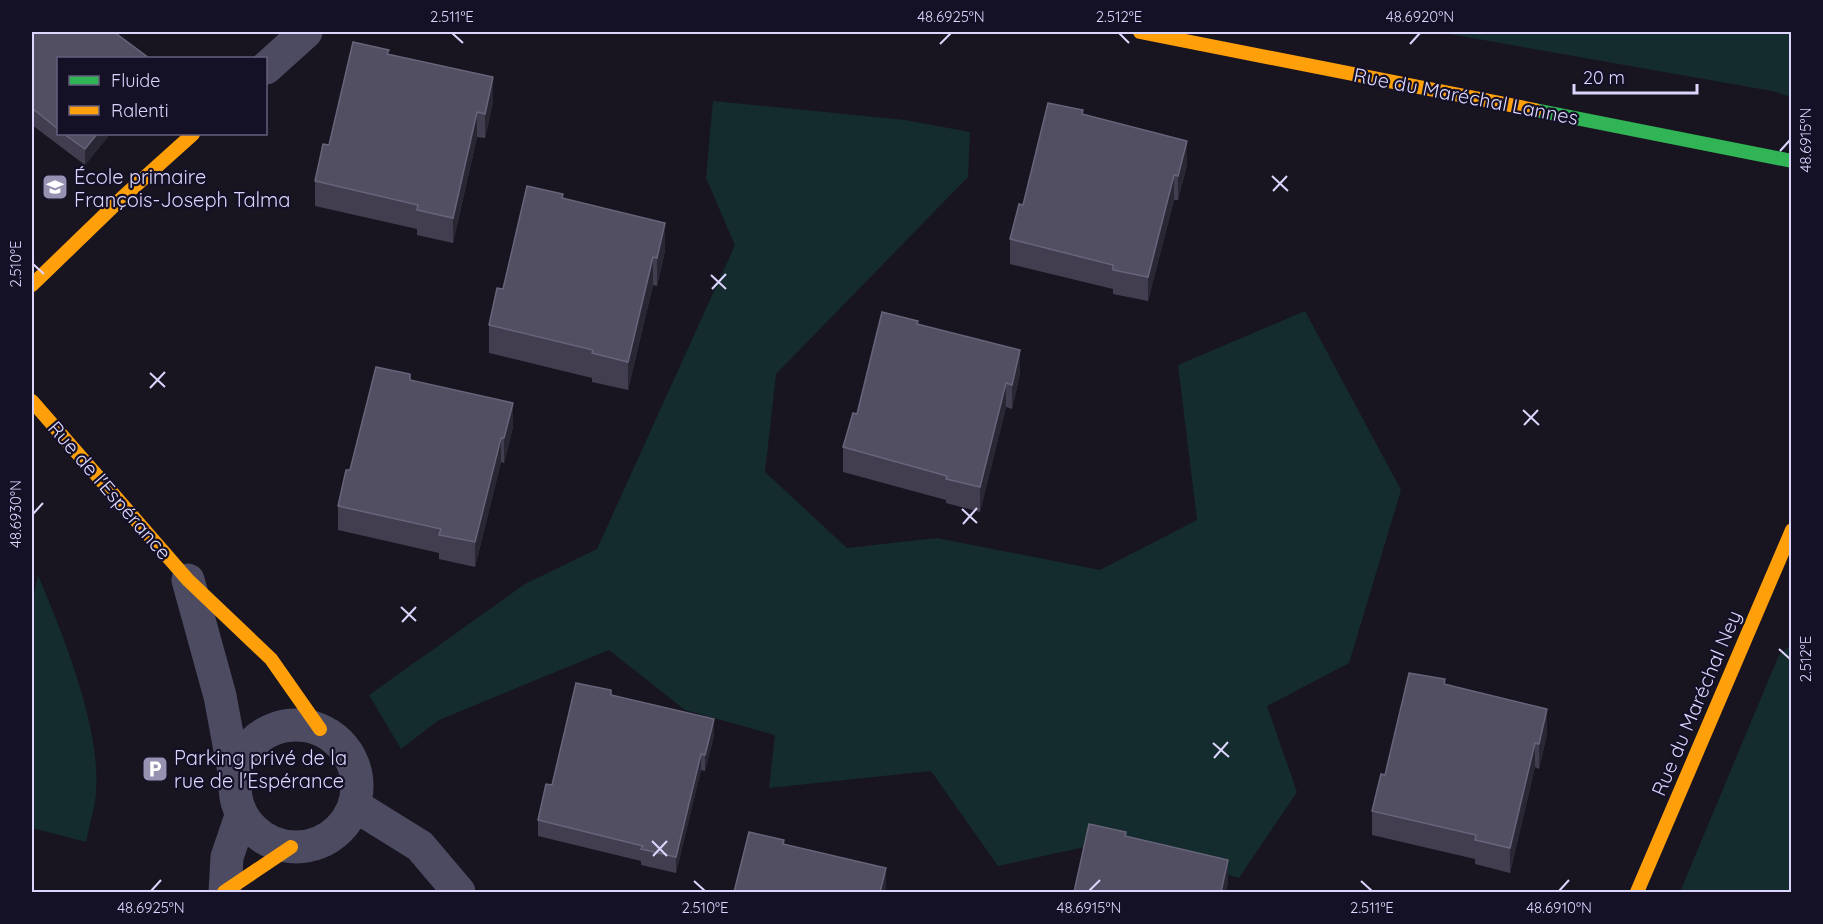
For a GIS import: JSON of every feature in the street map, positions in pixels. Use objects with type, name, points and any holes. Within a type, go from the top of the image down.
[{"type":"street","points":[[267,67],[306,32]]},
{"type":"street","name":"Rue du Maréchal Lannes","points":[[1140,32],[1791,161]]},
{"type":"street","points":[[32,285],[124,196],[192,135]]},
{"type":"street","name":"Rue de l'Espérance","points":[[32,401],[188,580],[271,659],[320,729]]},
{"type":"street","name":"Rue du Maréchal Ney","points":[[1637,892],[1791,530]]},
{"type":"street","name":"Rue de l'Espérance","points":[[188,580],[220,696],[235,777]]},
{"type":"street","points":[[292,725],[320,729],[336,739],[347,752],[355,769],[357,787],[354,805],[345,823],[330,837],[311,846],[291,847],[271,843],[254,831],[242,816],[235,797],[235,777],[240,759],[251,744],[266,732],[292,725]]},
{"type":"street","points":[[354,805],[420,846],[459,892]]},
{"type":"street","points":[[225,892],[227,857],[242,816]]},
{"type":"street","points":[[225,892],[291,847]]},
{"type":"green space","points":[[1438,32],[1791,32],[1791,97],[1772,91]]},
{"type":"green space","points":[[713,101],[905,120],[970,132],[968,177],[776,374],[765,472],[847,548],[937,538],[1100,570],[1197,520],[1178,365],[1305,311],[1401,490],[1349,663],[1267,706],[1297,792],[1239,878],[1117,840],[998,866],[931,771],[769,788],[775,735],[685,710],[609,650],[439,720],[401,749],[369,695],[525,584],[597,549],[735,245],[706,178]]},
{"type":"green space","points":[[38,575],[69,653],[93,739],[96,792],[86,842],[32,828],[32,603]]},
{"type":"green space","points":[[1791,645],[1791,892],[1680,892],[1779,655]]},
{"type":"building","points":[[32,32],[114,32],[148,57],[57,57],[57,128],[32,108]]},
{"type":"building","points":[[353,42],[389,50],[387,54],[493,77],[485,114],[477,112],[453,218],[417,210],[418,205],[315,181],[323,144],[329,145]]},
{"type":"building","points":[[1048,103],[1083,110],[1082,114],[1187,141],[1178,176],[1174,175],[1148,277],[1113,270],[1113,265],[1010,239],[1019,204],[1023,205]]},
{"type":"building","points":[[65,135],[96,135],[85,149]]},
{"type":"building","points":[[527,186],[563,194],[562,198],[665,223],[657,258],[653,257],[628,362],[592,353],[593,350],[489,325],[497,288],[503,289]]},
{"type":"building","points":[[882,312],[918,321],[917,324],[1020,350],[1012,385],[1006,383],[980,487],[946,479],[947,476],[843,447],[853,413],[857,414]]},
{"type":"building","points":[[376,367],[410,374],[410,380],[513,403],[504,438],[501,438],[475,542],[439,535],[441,529],[338,506],[346,470],[350,470]]},
{"type":"building","points":[[1409,673],[1445,679],[1444,684],[1547,709],[1539,744],[1535,743],[1510,848],[1475,840],[1476,835],[1372,811],[1381,774],[1385,775]]},
{"type":"building","points":[[576,683],[611,690],[611,695],[714,719],[705,755],[701,754],[676,857],[641,849],[643,846],[538,820],[546,784],[552,785]]},
{"type":"building","points":[[1089,824],[1126,832],[1125,836],[1228,860],[1221,892],[1074,892]]},
{"type":"building","points":[[749,832],[784,840],[783,844],[886,868],[880,892],[734,892]]},
{"type":"traffic: fast","points":[[1535,110],[1792,161]]},
{"type":"traffic: slow","points":[[1140,32],[1535,110]]},
{"type":"traffic: slow","points":[[32,285],[124,196],[192,135]]},
{"type":"traffic: slow","points":[[32,401],[188,580],[271,659],[320,729]]},
{"type":"traffic: slow","points":[[1637,892],[1792,530]]},
{"type":"traffic: slow","points":[[224,892],[291,847]]},
{"type":"place","name":"École primaire François-Joseph Talma","points":[[55,187]]},
{"type":"place","name":"Parking privé de la rue de l'Espérance","points":[[155,769]]}]
